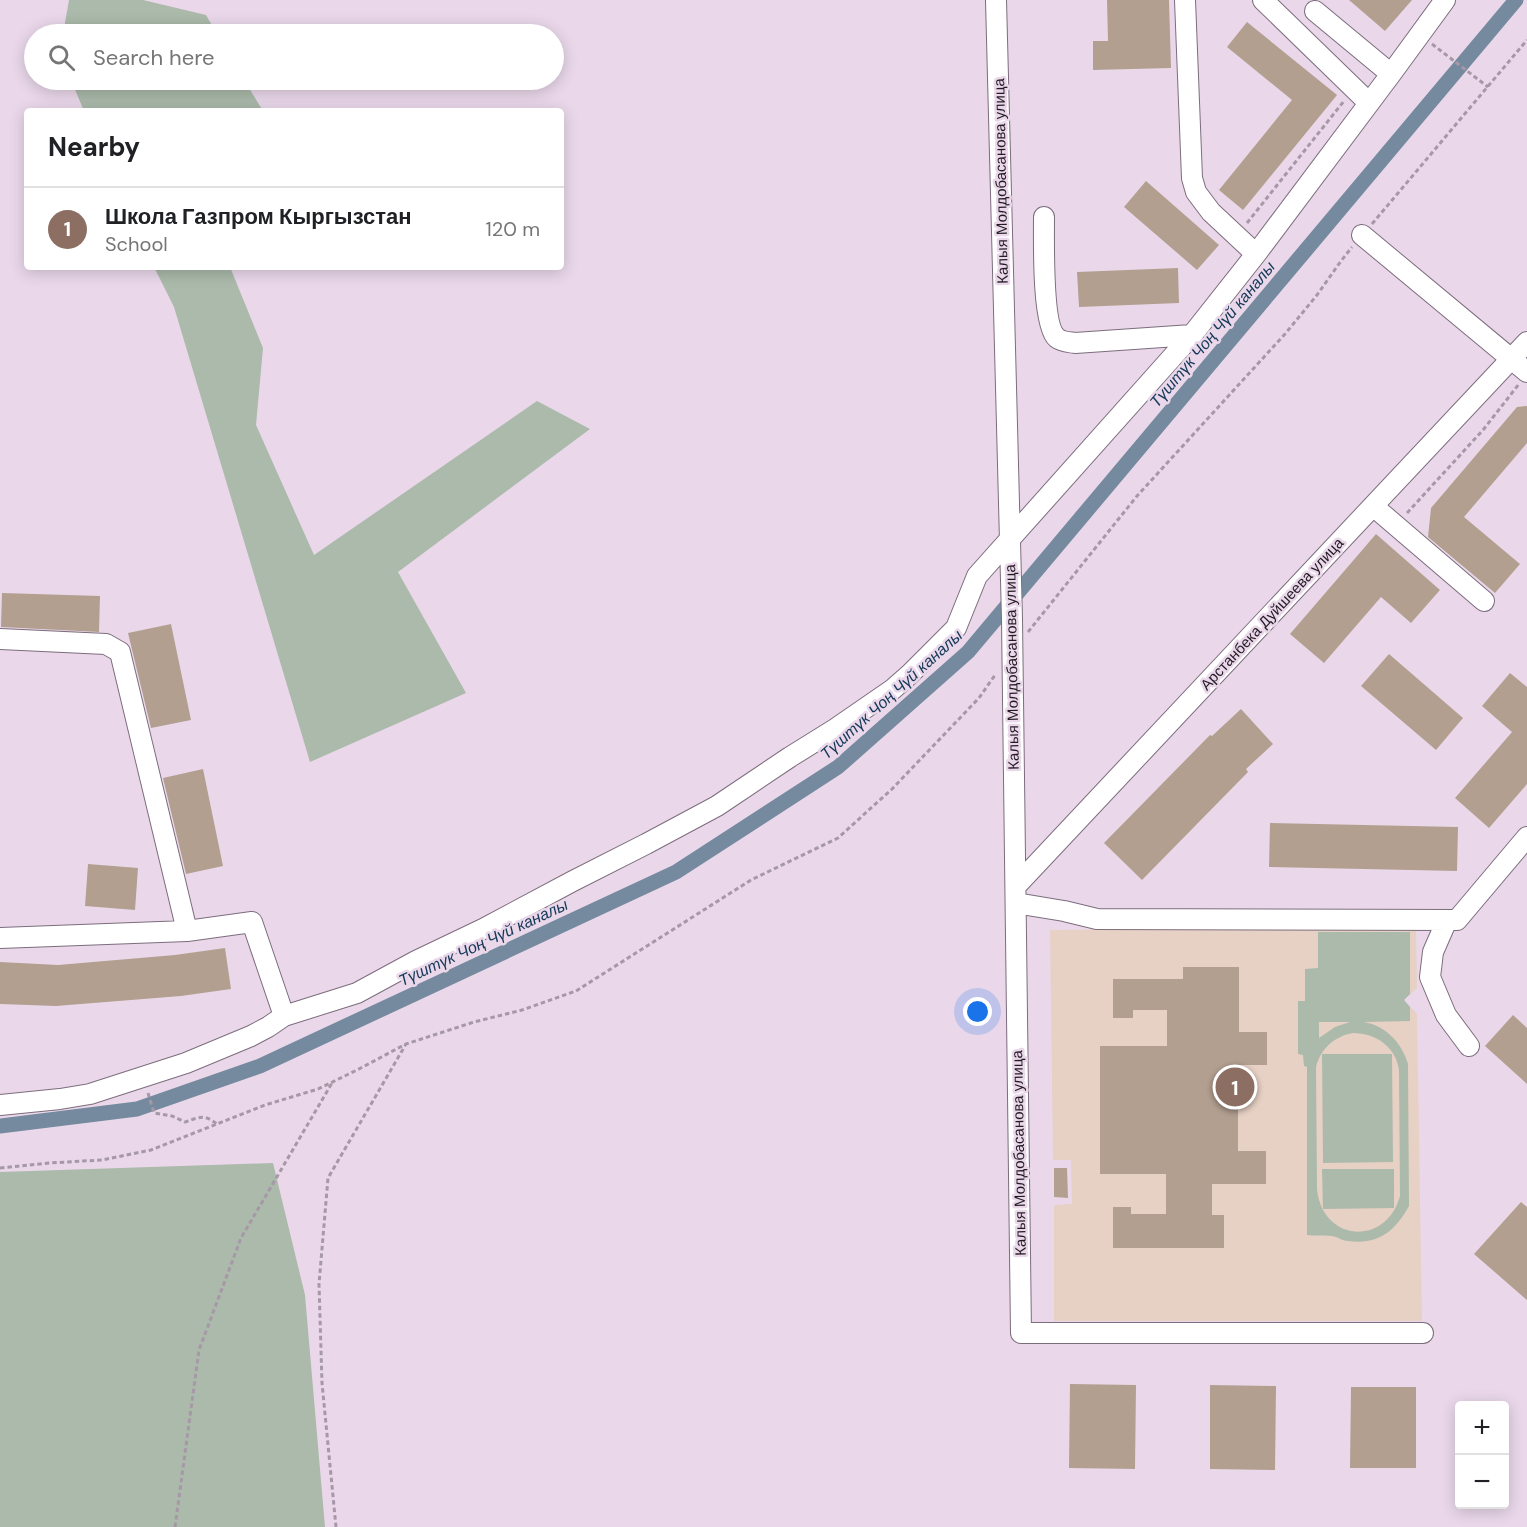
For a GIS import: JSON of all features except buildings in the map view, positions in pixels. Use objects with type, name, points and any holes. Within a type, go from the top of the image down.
[{"type":"street","name":"Калыя Молдобасанова улица","points":[[996,0],[1012,619],[1022,1333],[1423,1333]]},
{"type":"street","points":[[1185,0],[1192,178],[1196,192],[1211,212],[1256,254]]},
{"type":"street","points":[[1263,0],[1369,103]]},
{"type":"street","points":[[0,1105],[90,1094],[186,1063],[268,1028],[284,1016],[357,993],[717,806],[893,689],[956,628],[977,576],[1192,335],[1256,254],[1445,0]]},
{"type":"street","points":[[1315,11],[1391,74]]},
{"type":"street","points":[[1044,217],[1047,315],[1053,334],[1058,339],[1075,343],[1192,335]]},
{"type":"street","points":[[1362,235],[1512,359],[1524,376]]},
{"type":"street","name":"Арстанбека Дуйшеева улица","points":[[1016,895],[1373,506],[1527,342]]},
{"type":"street","points":[[1373,506],[1484,601]]},
{"type":"street","points":[[0,639],[106,644],[120,652],[187,931]]},
{"type":"street","points":[[1016,895],[1097,919],[1457,920],[1527,837]]},
{"type":"street","points":[[1448,920],[1433,952],[1430,977],[1446,1016],[1468,1046]]},
{"type":"street","points":[[0,938],[187,931],[252,922],[284,1016]]},
{"type":"path","points":[[1442,52],[1488,87]]},
{"type":"path","points":[[1237,236],[1354,88]]},
{"type":"path","points":[[1396,525],[1483,430],[1524,376]]},
{"type":"path","points":[[336,1527],[322,1383],[319,1284],[328,1178],[406,1044]]},
{"type":"path","points":[[175,1527],[199,1350],[241,1238],[333,1082]]},
{"type":"path","points":[[147,1090],[154,1113],[172,1116],[185,1122],[203,1117],[218,1124]]},
{"type":"shaded area","points":[[1416,927],[1417,988],[1404,1000],[1417,1014],[1422,1321],[1054,1321],[1054,1205],[1072,1204],[1071,1160],[1053,1160],[1050,930]]},
{"type":"green space","points":[[69,0],[143,0],[206,15],[211,24],[65,24]]},
{"type":"green space","points":[[75,90],[250,90],[261,108],[83,108]]},
{"type":"green space","points":[[156,270],[231,270],[263,348],[256,425],[314,555],[537,401],[590,429],[398,572],[466,693],[310,762],[174,307]]},
{"type":"green space","points":[[1318,932],[1410,932],[1410,994],[1404,1000],[1410,1007],[1410,1021],[1364,1022],[1379,1027],[1392,1037],[1402,1049],[1408,1064],[1409,1206],[1392,1229],[1369,1241],[1348,1241],[1333,1236],[1307,1235],[1307,1067],[1304,1066],[1303,1055],[1298,1054],[1298,1001],[1305,1001],[1305,969],[1318,968]],"holes":[[[1319,1022],[1350,1022],[1335,1027],[1319,1038]],[[1353,1033],[1369,1036],[1384,1043],[1394,1055],[1399,1070],[1400,1196],[1393,1213],[1382,1224],[1369,1230],[1355,1232],[1342,1228],[1330,1220],[1321,1207],[1317,1189],[1316,1067],[1321,1054],[1330,1044],[1340,1037]]]},
{"type":"green space","points":[[1322,1054],[1392,1054],[1393,1162],[1323,1163]]},
{"type":"green space","points":[[273,1163],[305,1295],[325,1527],[0,1527],[0,1172]]},
{"type":"green space","points":[[1322,1169],[1394,1169],[1394,1208],[1323,1209]]},
{"type":"waterway","name":"Түштүк Чоң Чүй каналы","points":[[0,1126],[137,1109],[260,1066],[676,872],[838,767],[968,652],[1516,0]]},
{"type":"place","name":"Школа Газпром Кыргызстан","points":[[1235,1087]]}]
